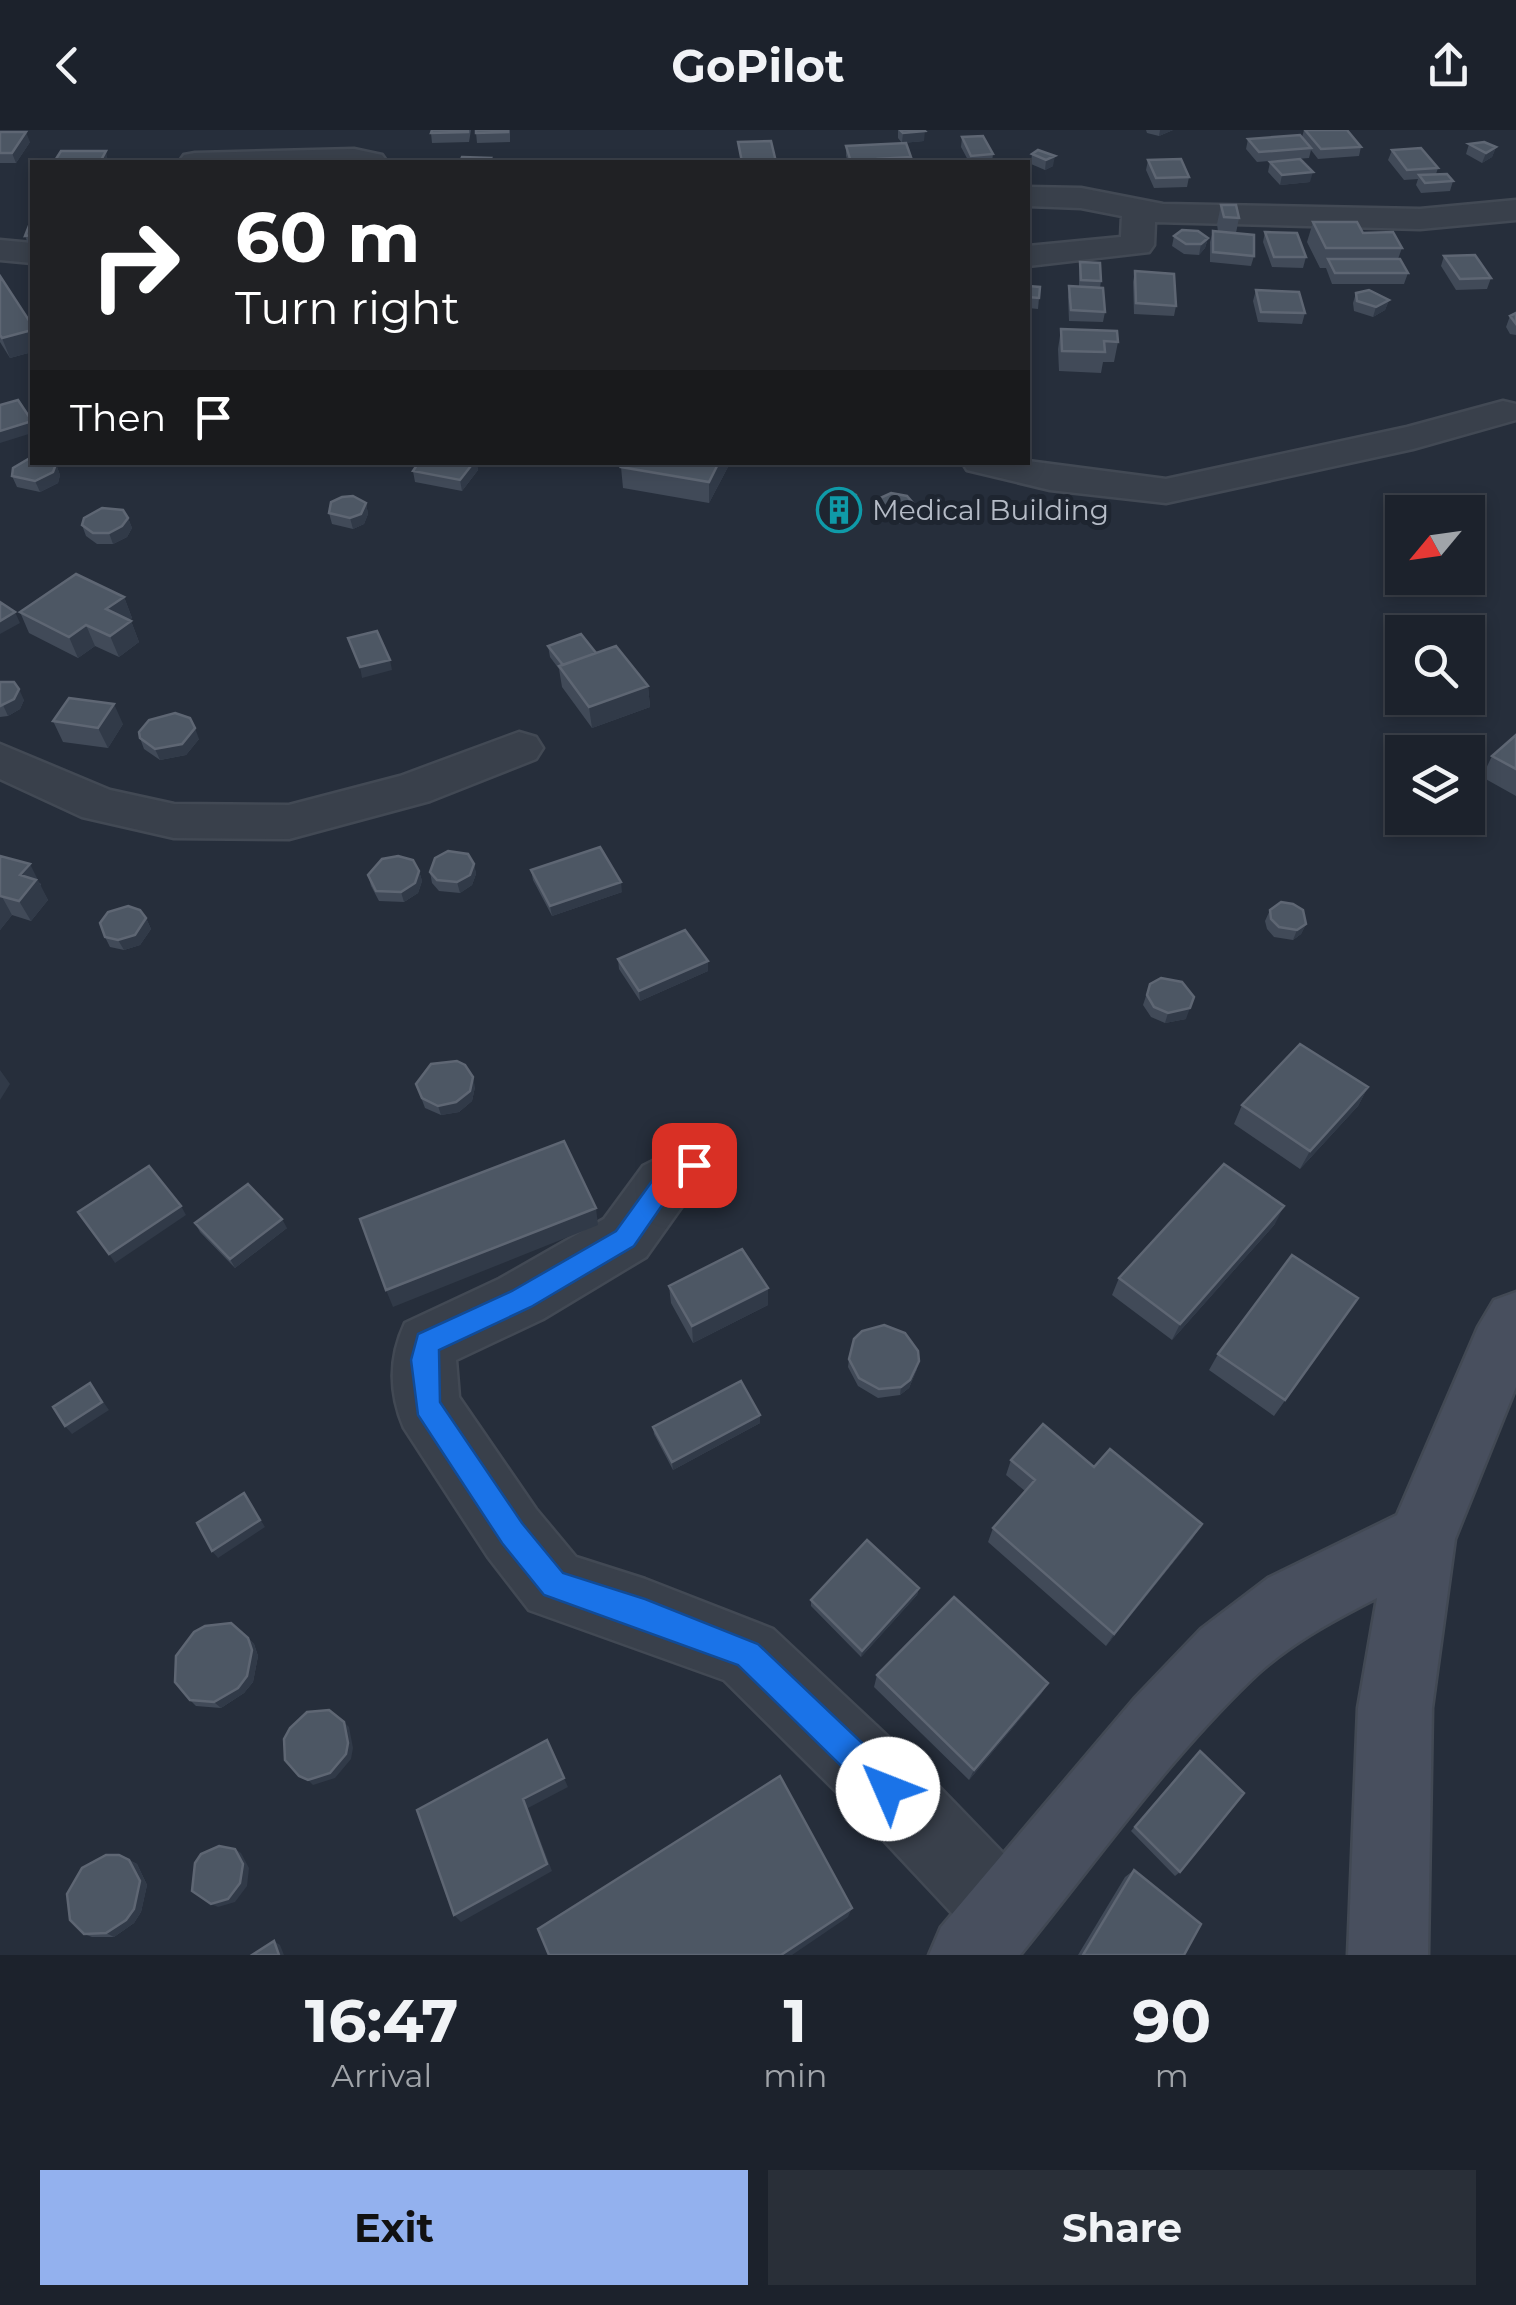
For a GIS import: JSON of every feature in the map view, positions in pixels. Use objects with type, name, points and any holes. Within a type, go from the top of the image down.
[{"type":"main road","points":[[1388,1955],[1395,1708],[1422,1539],[1500,1348],[1516,1320]]},
{"type":"main road","points":[[986,1933],[1226,1654],[1293,1603],[1422,1539]]},
{"type":"street","points":[[274,160],[362,160]]},
{"type":"street","points":[[1030,197],[1081,198],[1163,214],[1420,219],[1516,210]]},
{"type":"street","points":[[1030,256],[1137,245],[1138,209]]},
{"type":"street","points":[[0,250],[30,253]]},
{"type":"street","points":[[994,465],[1050,478],[1166,491],[1413,437],[1503,412]]},
{"type":"street","points":[[0,760],[99,805],[174,821],[289,822],[413,789],[519,748]]},
{"type":"street","points":[[694,1165],[664,1184],[625,1238],[522,1299],[427,1343],[427,1406],[512,1533],[554,1585],[645,1614],[748,1654],[888,1789],[986,1933]]},
{"type":"building","points":[[468,130],[468,132],[431,133]]},
{"type":"building","points":[[508,130],[508,132],[476,133]]},
{"type":"building","points":[[1305,130],[1347,130],[1361,147],[1321,149]]},
{"type":"building","points":[[0,132],[26,132],[12,153],[0,153]]},
{"type":"building","points":[[1300,135],[1311,148],[1259,152],[1248,139]]},
{"type":"building","points":[[983,136],[993,154],[971,156],[962,137]]},
{"type":"building","points":[[771,141],[776,160],[742,160],[738,142]]},
{"type":"building","points":[[1484,142],[1496,147],[1486,153],[1469,144]]},
{"type":"building","points":[[906,143],[911,157],[850,160],[846,146]]},
{"type":"building","points":[[1421,148],[1438,168],[1407,170],[1392,150]]},
{"type":"building","points":[[1038,150],[1055,156],[1046,160],[1032,154]]},
{"type":"building","points":[[61,151],[106,151],[101,160],[55,160]]},
{"type":"building","points":[[462,157],[491,158],[490,160],[461,160]]},
{"type":"building","points":[[1181,159],[1189,177],[1156,178],[1148,160]]},
{"type":"building","points":[[1300,159],[1313,172],[1282,175],[1270,162]]},
{"type":"building","points":[[1447,174],[1453,181],[1425,183],[1419,175]]},
{"type":"building","points":[[1221,205],[1236,205],[1239,218],[1224,217]]},
{"type":"building","points":[[1313,222],[1357,222],[1363,233],[1393,232],[1402,248],[1326,248]]},
{"type":"building","points":[[1182,230],[1198,231],[1208,238],[1201,244],[1186,244],[1174,236]]},
{"type":"building","points":[[1213,231],[1254,235],[1254,256],[1213,252]]},
{"type":"building","points":[[1265,232],[1297,233],[1306,257],[1274,257]]},
{"type":"building","points":[[1475,255],[1491,278],[1460,279],[1444,256]]},
{"type":"building","points":[[1328,259],[1400,259],[1408,273],[1335,273]]},
{"type":"building","points":[[1080,262],[1100,263],[1101,281],[1081,280]]},
{"type":"building","points":[[1135,271],[1174,274],[1176,306],[1136,303]]},
{"type":"building","points":[[0,276],[30,322],[30,331],[2,338]]},
{"type":"building","points":[[1030,286],[1040,287],[1039,298],[1030,297]]},
{"type":"building","points":[[1069,286],[1103,288],[1105,312],[1071,310]]},
{"type":"building","points":[[1256,290],[1299,292],[1305,313],[1261,312]]},
{"type":"building","points":[[1369,290],[1389,300],[1376,307],[1357,301],[1356,293]]},
{"type":"building","points":[[1061,329],[1117,331],[1118,342],[1104,341],[1105,352],[1062,351]]},
{"type":"building","points":[[18,400],[30,422],[0,431],[0,405]]},
{"type":"building","points":[[30,458],[30,465],[56,465],[53,472],[35,481],[12,476],[13,468]]},
{"type":"building","points":[[417,465],[472,465],[460,480],[413,471]]},
{"type":"building","points":[[622,465],[718,465],[709,482]]},
{"type":"building","points":[[835,489],[856,495],[857,502],[847,509],[835,510],[822,503],[825,493]]},
{"type":"building","points":[[891,493],[907,496],[913,503],[909,510],[899,513],[879,508],[878,499]]},
{"type":"building","points":[[353,496],[366,503],[361,514],[350,518],[329,513],[331,502]]},
{"type":"building","points":[[102,508],[123,510],[128,518],[109,533],[93,533],[82,525],[84,518]]},
{"type":"building","points":[[76,574],[124,597],[106,609],[131,621],[110,636],[86,625],[69,637],[20,612]]},
{"type":"building","points":[[0,602],[15,612],[0,621]]},
{"type":"building","points":[[377,631],[390,660],[360,667],[348,638]]},
{"type":"building","points":[[581,634],[596,653],[563,665],[548,646]]},
{"type":"building","points":[[616,646],[648,686],[589,707],[559,666]]},
{"type":"building","points":[[0,682],[14,682],[19,689],[14,699],[0,706]]},
{"type":"building","points":[[69,698],[114,704],[98,728],[53,721]]},
{"type":"building","points":[[175,713],[190,718],[195,728],[182,744],[155,749],[140,738],[139,732],[149,720]]},
{"type":"building","points":[[1516,735],[1516,769],[1492,756]]},
{"type":"building","points":[[600,847],[621,882],[550,906],[531,870]]},
{"type":"building","points":[[448,851],[468,854],[474,864],[470,875],[457,882],[437,880],[430,872],[435,858]]},
{"type":"building","points":[[0,856],[30,864],[20,875],[36,880],[19,901],[0,896]]},
{"type":"building","points":[[398,856],[413,860],[419,871],[415,883],[401,892],[376,891],[368,875],[382,859]]},
{"type":"building","points":[[1281,902],[1303,910],[1306,924],[1297,930],[1279,927],[1271,919],[1270,910]]},
{"type":"building","points":[[128,906],[140,910],[146,918],[135,935],[118,940],[105,937],[100,923],[108,912]]},
{"type":"building","points":[[685,930],[708,961],[639,991],[618,959]]},
{"type":"building","points":[[1161,978],[1182,982],[1194,997],[1190,1008],[1168,1013],[1154,1007],[1147,995],[1150,984]]},
{"type":"building","points":[[1300,1044],[1368,1087],[1310,1151],[1242,1105]]},
{"type":"building","points":[[457,1061],[473,1077],[470,1091],[456,1102],[438,1106],[422,1098],[416,1084],[431,1064]]},
{"type":"building","points":[[564,1141],[596,1208],[386,1290],[360,1219]]},
{"type":"building","points":[[1224,1164],[1284,1206],[1180,1324],[1119,1278]]},
{"type":"building","points":[[149,1166],[181,1206],[109,1254],[78,1212]]},
{"type":"building","points":[[248,1184],[282,1219],[230,1259],[195,1223]]},
{"type":"building","points":[[742,1249],[768,1288],[692,1326],[669,1286]]},
{"type":"building","points":[[1292,1255],[1358,1298],[1285,1400],[1218,1354]]},
{"type":"building","points":[[884,1325],[905,1333],[918,1351],[919,1361],[910,1380],[901,1387],[879,1389],[859,1378],[849,1359],[854,1339],[862,1331]]},
{"type":"building","points":[[741,1381],[760,1415],[672,1462],[653,1427]]},
{"type":"building","points":[[90,1383],[102,1402],[65,1426],[53,1407]]},
{"type":"building","points":[[1043,1424],[1094,1467],[1110,1449],[1202,1524],[1114,1634],[993,1528],[1035,1480],[1011,1460]]},
{"type":"building","points":[[244,1493],[260,1520],[212,1551],[197,1523]]},
{"type":"building","points":[[867,1540],[919,1588],[862,1651],[811,1600]]},
{"type":"building","points":[[954,1597],[1048,1683],[974,1770],[877,1675]]},
{"type":"building","points":[[231,1623],[248,1638],[252,1650],[247,1676],[238,1688],[214,1702],[190,1700],[175,1682],[176,1656],[194,1632],[205,1626]]},
{"type":"building","points":[[329,1710],[344,1722],[346,1754],[330,1773],[308,1780],[285,1760],[284,1739],[307,1712]]},
{"type":"building","points":[[547,1740],[564,1778],[523,1799],[547,1864],[454,1915],[417,1810]]},
{"type":"building","points":[[1200,1751],[1244,1793],[1180,1872],[1135,1827]]},
{"type":"building","points":[[780,1776],[852,1908],[781,1955],[549,1955],[538,1929]]},
{"type":"building","points":[[219,1846],[235,1849],[243,1864],[240,1883],[228,1899],[211,1904],[192,1891],[195,1863],[201,1854]]},
{"type":"building","points":[[106,1855],[129,1860],[140,1881],[134,1909],[126,1920],[106,1933],[84,1934],[70,1920],[67,1894],[82,1868]]},
{"type":"building","points":[[1134,1870],[1201,1924],[1184,1955],[1083,1955]]},
{"type":"building","points":[[274,1941],[279,1955],[252,1955]]},
{"type":"place","name":"Medical Building","points":[[839,510]]},
{"type":"route","points":[[694,1165],[664,1184],[625,1238],[522,1299],[427,1343],[427,1406],[512,1533],[554,1585],[645,1614],[748,1654],[888,1789]]}]
